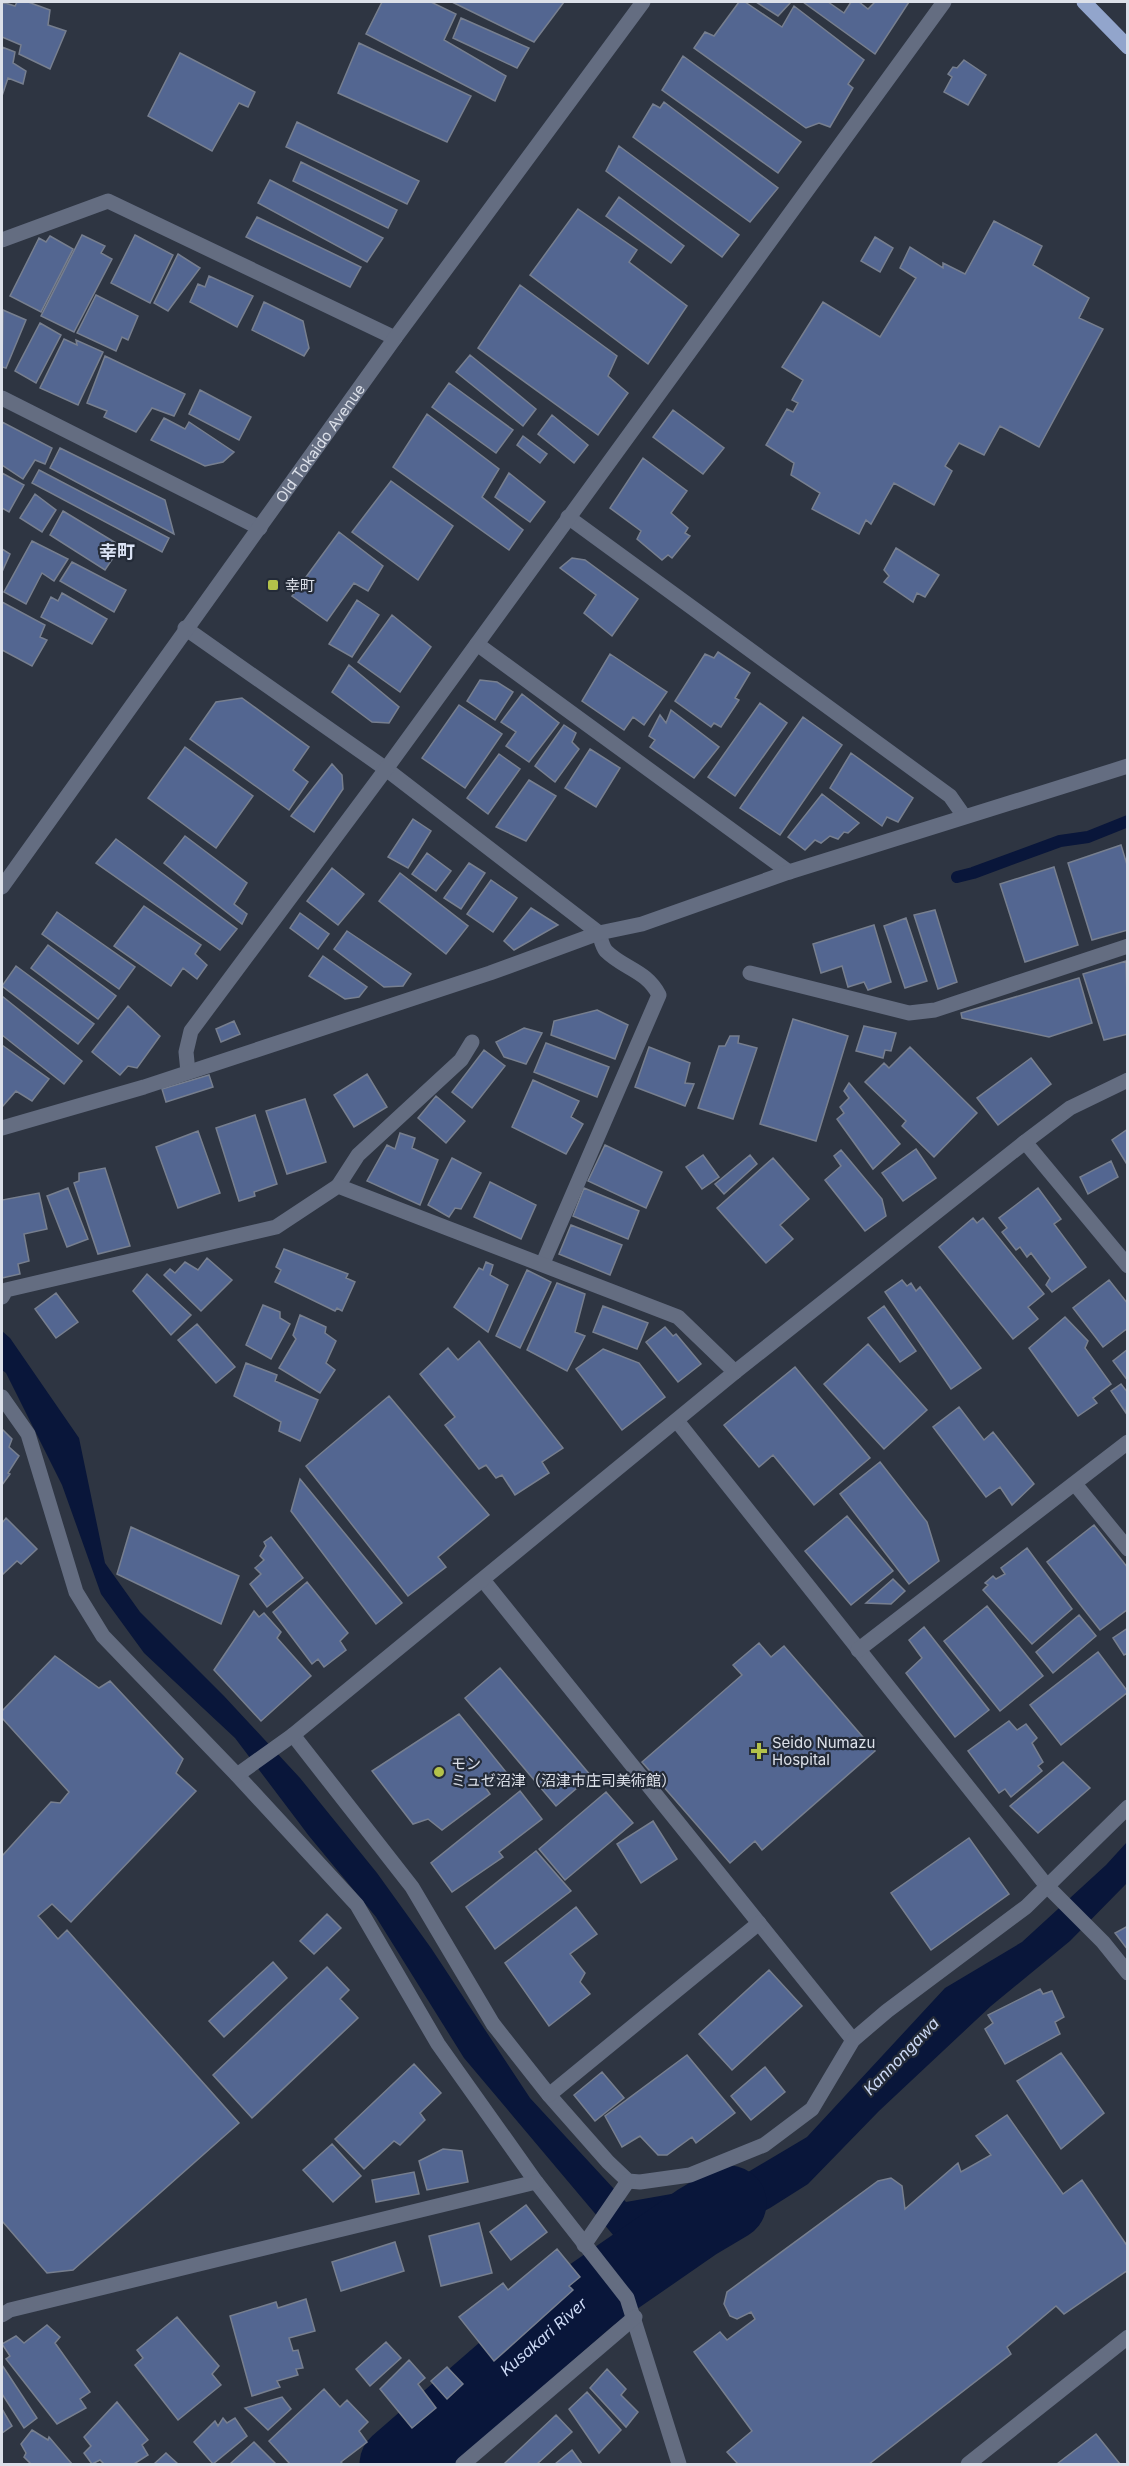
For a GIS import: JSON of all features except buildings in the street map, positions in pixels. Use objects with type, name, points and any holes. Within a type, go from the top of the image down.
[{"type":"main road","points":[[1084,2],[1128,47]]},
{"type":"street","name":"Old Tokaido Avenue","points":[[2,887],[185,628],[260,528],[395,338],[643,2]]},
{"type":"street","points":[[188,1072],[186,1052],[191,1031],[477,644],[944,2]]},
{"type":"street","points":[[2,240],[108,201],[395,338]]},
{"type":"street","points":[[2,398],[260,528]]},
{"type":"street","points":[[568,516],[950,796],[963,816]]},
{"type":"street","points":[[185,628],[386,768],[599,933],[606,951],[653,984],[659,995],[543,1263]]},
{"type":"street","points":[[477,644],[789,872]]},
{"type":"street","points":[[2,1128],[188,1072],[490,973],[599,933],[642,924],[789,872],[1128,766]]},
{"type":"street","points":[[750,973],[909,1013],[935,1010],[1128,946]]},
{"type":"street","points":[[2,1297],[6,1290],[276,1227],[338,1186],[358,1155],[461,1060],[472,1042]]},
{"type":"street","points":[[237,1775],[293,1736],[735,1372],[1025,1142],[1070,1108],[1128,1080]]},
{"type":"street","points":[[1025,1142],[1128,1266]]},
{"type":"street","points":[[338,1186],[543,1263],[678,1317],[735,1372]]},
{"type":"street","points":[[2,1397],[28,1434],[76,1592],[103,1636],[237,1775],[357,1905],[438,2044],[536,2182],[627,2298],[635,2317],[679,2464]]},
{"type":"street","points":[[677,1421],[1046,1885],[1098,1937],[1128,1973]]},
{"type":"street","points":[[858,1650],[1128,1442]]},
{"type":"street","points":[[1075,1484],[1128,1549]]},
{"type":"street","points":[[483,1580],[853,2040]]},
{"type":"street","points":[[293,1736],[412,1887],[493,2024],[549,2095],[608,2162],[628,2181],[640,2182],[690,2175],[764,2145],[812,2109],[853,2040],[886,2011],[1026,1907],[1128,1807]]},
{"type":"street","points":[[549,2095],[759,1923]]},
{"type":"street","points":[[584,2245],[628,2181]]},
{"type":"street","points":[[2,2315],[10,2310],[536,2182]]},
{"type":"street","points":[[464,2464],[635,2317]]},
{"type":"street","points":[[968,2464],[1128,2337]]},
{"type":"water","name":"Kannongawa","points":[[2,1331],[10,1338],[79,1438],[105,1563],[140,1612],[224,1696],[300,1778],[377,1873],[431,1948],[530,2098],[626,2202],[728,2184],[807,2137],[945,1988],[1022,1942],[1106,1865],[1127,1842],[1127,1883],[1070,1941],[991,2006],[879,2111],[808,2184],[770,2208],[654,2270],[619,2242],[464,2058],[376,1917],[309,1836],[235,1738],[144,1653],[101,1594],[62,1485],[6,1373],[2,1370]]},
{"type":"waterway","points":[[957,877],[1060,841],[1088,837],[1128,821]]},
{"type":"waterway","name":"Kusakari River","points":[[397,2464],[590,2296],[697,2222],[729,2203]]},
{"type":"place","name":"幸町","points":[[273,585]]},
{"type":"place","name":"Seido Numazu Hospital","points":[[759,1751]]},
{"type":"place","name":"モン ミュゼ沼津（沼津市庄司美術館）","points":[[439,1772]]},
{"type":"district","name":"幸町","points":[[117,551]]}]
